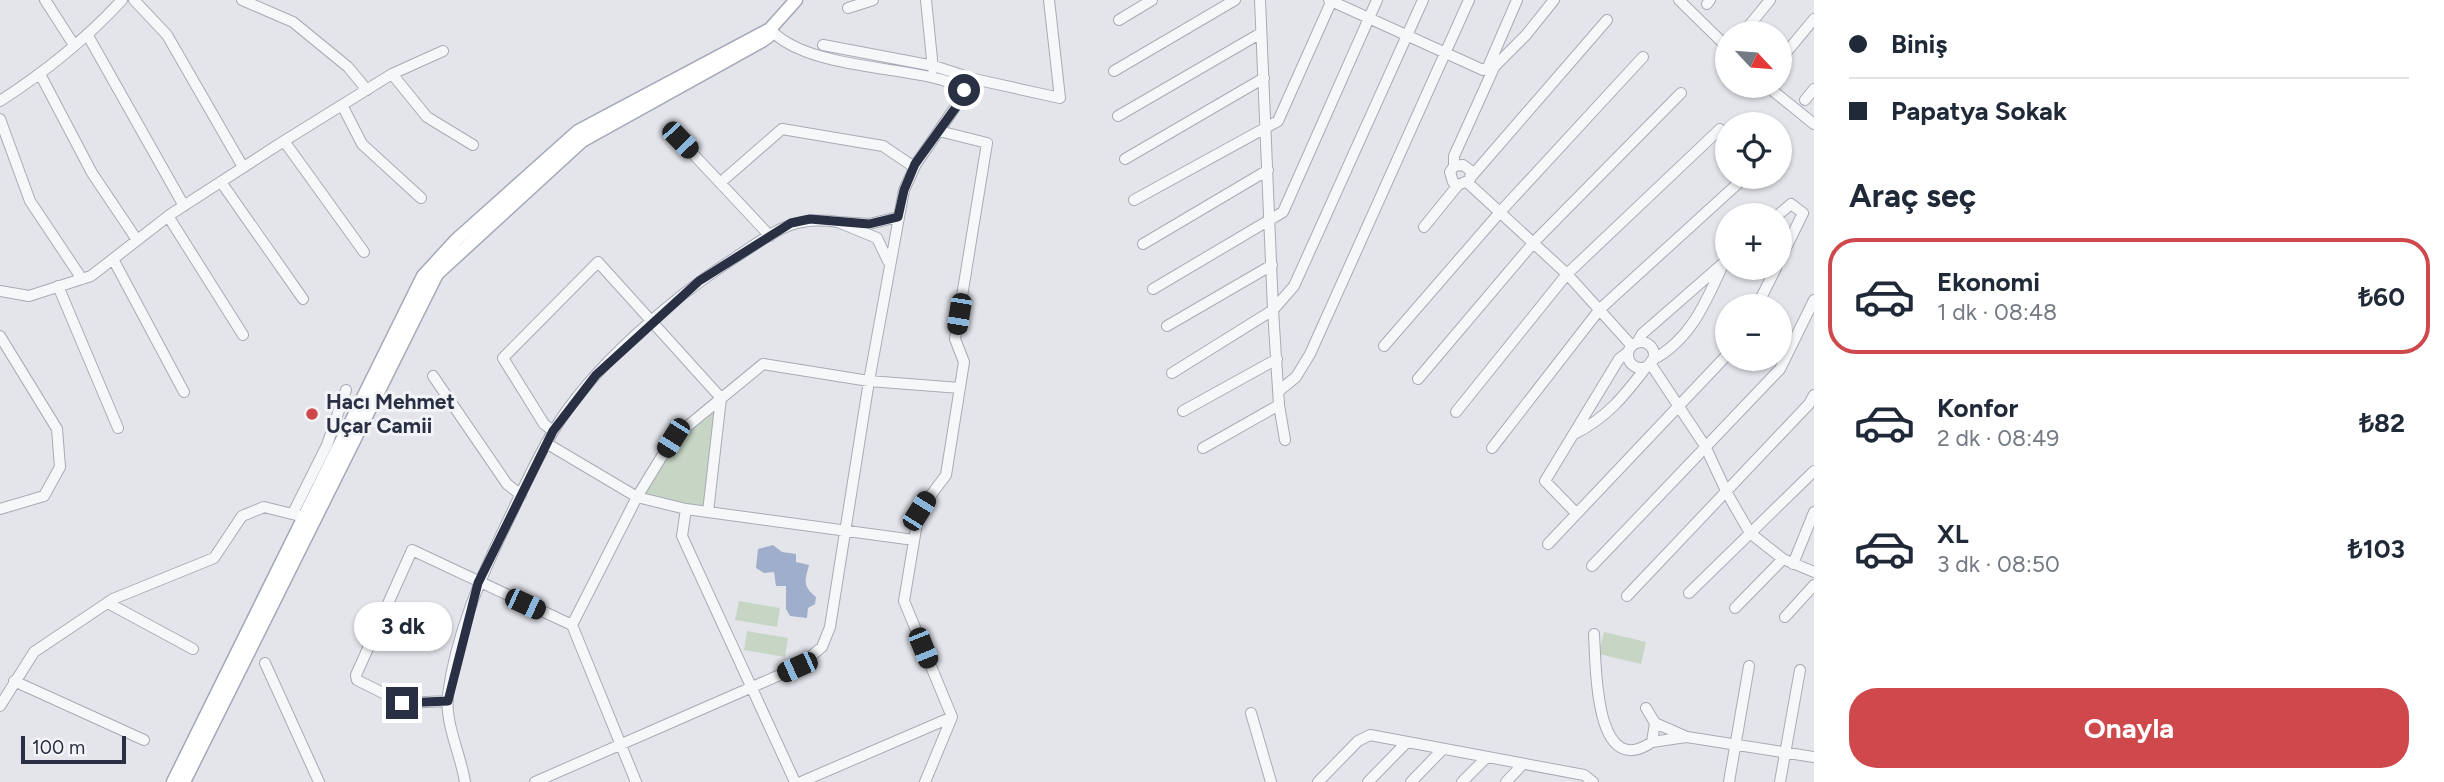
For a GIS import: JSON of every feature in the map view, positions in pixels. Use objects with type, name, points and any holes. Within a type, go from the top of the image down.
[{"type":"main road","points":[[184,782],[412,308],[423,276],[436,260],[578,131],[770,29],[796,0]]},
{"type":"main road","points":[[173,782],[299,515],[412,308]]},
{"type":"street","points":[[45,0],[74,45]]},
{"type":"street","points":[[0,101],[40,74],[122,0]]},
{"type":"street","points":[[134,0],[167,35],[243,167]]},
{"type":"street","points":[[242,0],[293,22],[348,67],[367,90]]},
{"type":"street","points":[[848,8],[873,0]]},
{"type":"street","points":[[926,0],[934,66],[932,78]]},
{"type":"street","points":[[823,46],[934,66],[974,79],[1060,98],[1049,0]]},
{"type":"street","points":[[1119,20],[1153,0]]},
{"type":"street","points":[[1114,71],[1235,0]]},
{"type":"street","points":[[1260,0],[1273,310],[1279,405],[1285,440]]},
{"type":"street","points":[[1134,200],[1278,121],[1331,0],[1483,70],[1488,67],[1517,0]]},
{"type":"street","points":[[1153,289],[1283,212],[1377,0]]},
{"type":"street","points":[[1172,373],[1273,310],[1294,286],[1423,0]]},
{"type":"street","points":[[1280,390],[1296,377],[1310,354],[1469,0]]},
{"type":"street","points":[[1524,0],[1454,156],[1450,176],[1466,182],[1534,242],[1600,309],[1632,347]]},
{"type":"street","points":[[1495,65],[1526,35],[1554,0]]},
{"type":"street","points":[[1679,0],[1715,35]]},
{"type":"street","points":[[1753,21],[1770,0]]},
{"type":"street","points":[[1792,46],[1814,19]]},
{"type":"street","points":[[1424,227],[1607,20]]},
{"type":"street","points":[[540,781],[797,667],[822,647],[831,627],[869,381],[898,217],[914,167],[964,93],[961,89],[932,78],[822,58],[789,46],[770,29]]},
{"type":"street","points":[[1118,116],[1261,33]]},
{"type":"street","points":[[87,34],[184,206]]},
{"type":"street","points":[[0,291],[29,296],[82,279],[113,259],[168,216],[284,141],[392,74],[443,51]]},
{"type":"street","points":[[1384,346],[1501,211],[1643,57]]},
{"type":"street","points":[[40,74],[92,173],[137,240]]},
{"type":"street","points":[[392,74],[427,117],[473,145]]},
{"type":"street","points":[[1125,159],[1264,78]]},
{"type":"street","points":[[1805,100],[1814,89]]},
{"type":"street","points":[[1418,379],[1534,242],[1681,93]]},
{"type":"street","points":[[1782,98],[1814,124]]},
{"type":"street","points":[[342,105],[362,144],[421,198]]},
{"type":"street","points":[[0,119],[30,201],[82,279]]},
{"type":"street","points":[[720,183],[782,129],[883,146],[914,167]]},
{"type":"street","points":[[925,782],[952,718],[904,601],[919,511],[946,475],[964,362],[955,339],[987,144],[939,131]]},
{"type":"street","points":[[1456,412],[1567,274],[1715,134]]},
{"type":"street","points":[[680,140],[770,236]]},
{"type":"street","points":[[284,141],[364,252]]},
{"type":"street","points":[[1454,166],[1466,166],[1466,182]]},
{"type":"street","points":[[1143,244],[1268,170]]},
{"type":"street","points":[[221,182],[303,299]]},
{"type":"street","points":[[1492,448],[1600,309],[1732,189]]},
{"type":"street","points":[[1792,205],[1803,214],[1792,236]]},
{"type":"street","points":[[168,216],[243,335]]},
{"type":"street","points":[[468,782],[448,701],[478,583],[553,431],[596,375],[654,321],[699,281],[770,236],[801,220],[869,224],[898,217]]},
{"type":"street","points":[[838,222],[885,239],[896,228]]},
{"type":"street","points":[[873,235],[886,252],[889,267]]},
{"type":"street","points":[[113,259],[184,392]]},
{"type":"street","points":[[553,431],[544,424],[503,358],[598,262],[721,398],[708,512]]},
{"type":"street","points":[[1167,326],[1272,265]]},
{"type":"street","points":[[1576,513],[1545,481],[1619,359],[1642,334],[1715,271]]},
{"type":"street","points":[[1573,435],[1595,424],[1617,406],[1650,363],[1664,354],[1700,316],[1717,280]]},
{"type":"street","points":[[58,286],[118,428]]},
{"type":"street","points":[[1592,566],[1780,369],[1814,300]]},
{"type":"street","points":[[0,336],[57,429],[60,467],[44,496],[0,509]]},
{"type":"street","points":[[1632,347],[1648,345],[1653,352],[1650,363],[1677,407],[1706,446],[1727,493],[1750,533],[1788,562],[1814,572]]},
{"type":"street","points":[[1632,347],[1629,360],[1634,366],[1650,363]]},
{"type":"street","points":[[1183,411],[1277,359]]},
{"type":"street","points":[[572,625],[637,497],[673,438],[763,364],[869,381],[960,388]]},
{"type":"street","points":[[1548,544],[1715,367]]},
{"type":"street","points":[[433,376],[507,485],[521,495]]},
{"type":"street","points":[[0,706],[34,652],[108,603],[214,558],[242,516],[264,507],[299,515],[346,390]]},
{"type":"street","points":[[1627,596],[1727,493],[1810,404],[1814,396]]},
{"type":"street","points":[[1203,448],[1279,405]]},
{"type":"street","points":[[547,443],[637,497],[686,509],[914,540]]},
{"type":"street","points":[[1689,593],[1814,471]]},
{"type":"street","points":[[686,509],[682,536],[795,782]]},
{"type":"street","points":[[1735,608],[1788,562],[1814,512]]},
{"type":"street","points":[[448,701],[402,703],[357,680],[356,675],[412,550],[572,625],[636,782]]},
{"type":"street","points":[[1785,617],[1814,585]]},
{"type":"street","points":[[108,603],[193,649]]},
{"type":"street","points":[[1594,634],[1602,728],[1612,752],[1622,758],[1631,759],[1652,742],[1687,737]]},
{"type":"street","points":[[265,663],[319,782]]},
{"type":"street","points":[[1729,782],[1749,666]]},
{"type":"street","points":[[1780,782],[1800,670]]},
{"type":"street","points":[[14,681],[144,740]]},
{"type":"street","points":[[1646,708],[1655,723],[1687,737],[1814,757]]},
{"type":"street","points":[[1251,713],[1270,782]]},
{"type":"street","points":[[801,782],[952,718]]},
{"type":"street","points":[[1652,742],[1655,723]]},
{"type":"street","points":[[1318,782],[1358,741],[1370,736],[1584,775],[1593,782]]},
{"type":"street","points":[[1368,782],[1406,743]]},
{"type":"street","points":[[1411,782],[1443,750]]},
{"type":"street","points":[[1462,782],[1486,758]]},
{"type":"street","points":[[1506,782],[1523,764]]},
{"type":"street","points":[[1551,782],[1562,771]]},
{"type":"green space","points":[[721,398],[708,512],[637,497],[673,438]]},
{"type":"green space","points":[[739,601],[780,608],[777,627],[735,620]]},
{"type":"green space","points":[[747,631],[788,638],[785,657],[744,650]]},
{"type":"green space","points":[[1604,632],[1646,642],[1641,664],[1599,654]]},
{"type":"water","points":[[773,545],[782,552],[796,554],[796,562],[809,565],[806,582],[808,589],[816,597],[815,604],[808,608],[807,618],[790,616],[786,609],[786,586],[776,586],[774,572],[764,573],[756,568],[758,549]]},
{"type":"place","name":"Hacı Mehmet Uçar Camii","points":[[312,414]]},
{"type":"route","points":[[402,703],[448,701],[478,583],[553,431],[596,375],[699,281],[791,223],[810,219],[869,224],[898,217],[904,190],[915,164],[964,96],[964,90]]}]
